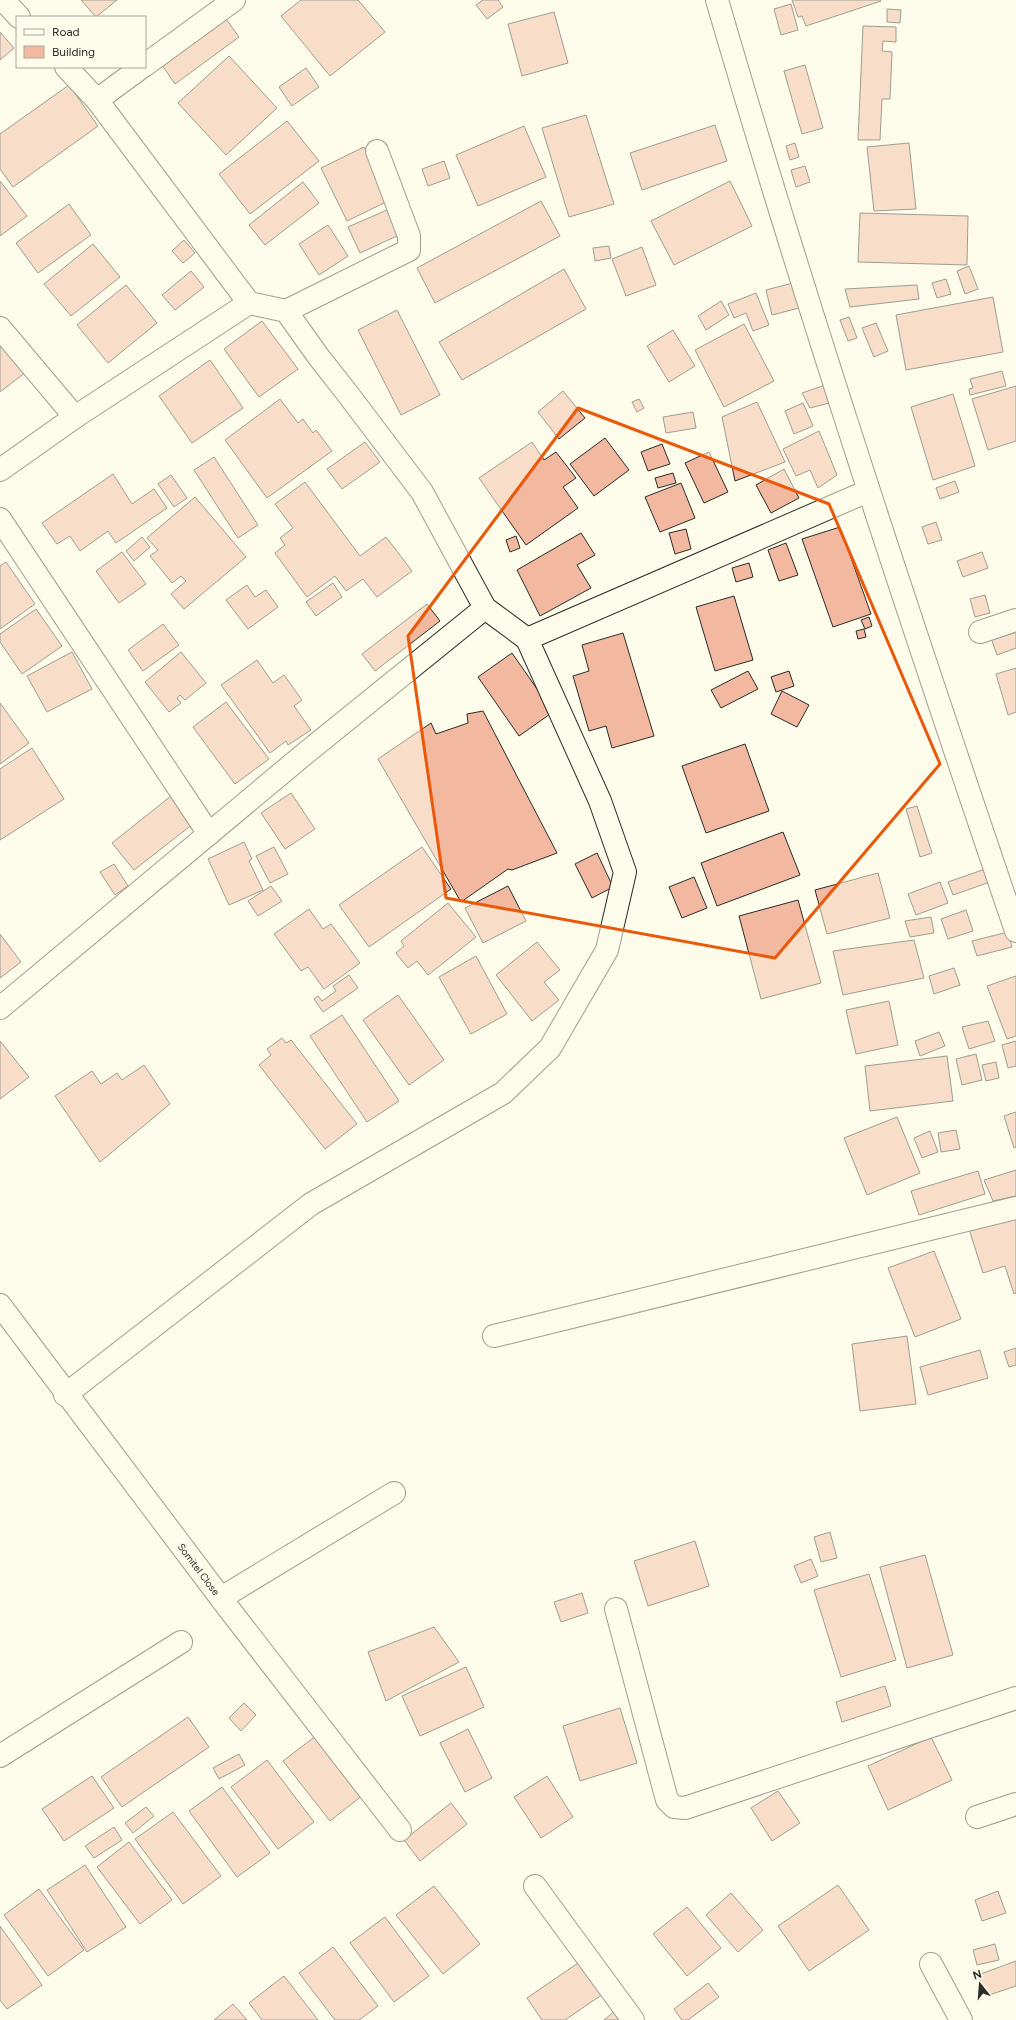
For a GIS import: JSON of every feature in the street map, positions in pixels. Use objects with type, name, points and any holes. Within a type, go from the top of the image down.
[{"type":"street","points":[[3,0],[18,16]]},
{"type":"street","points":[[146,63],[234,0]]},
{"type":"street","points":[[717,0],[831,377],[1016,931]]},
{"type":"street","points":[[67,68],[97,100],[248,303],[286,311],[409,250],[409,236],[377,151]]},
{"type":"street","points":[[97,100],[141,68]]},
{"type":"street","points":[[0,470],[75,417],[248,303]]},
{"type":"street","points":[[65,1395],[311,1204],[502,1093],[550,1048],[607,950],[625,872],[600,801],[527,639],[485,608],[422,492],[318,356],[286,311]]},
{"type":"street","points":[[0,328],[75,417]]},
{"type":"street","points":[[527,639],[868,491]]},
{"type":"street","points":[[0,519],[209,834]]},
{"type":"street","points":[[0,1008],[209,834],[485,608]]},
{"type":"street","points":[[980,632],[1016,620]]},
{"type":"street","points":[[494,1336],[1016,1208]]},
{"type":"street","name":"Somitel Close","points":[[1,1308],[65,1395],[400,1830]]},
{"type":"street","points":[[221,1598],[394,1493]]},
{"type":"street","points":[[616,1609],[667,1800],[674,1807],[685,1808],[1016,1698]]},
{"type":"street","points":[[0,1756],[181,1642]]},
{"type":"street","points":[[977,1817],[1016,1804]]},
{"type":"street","points":[[535,1886],[633,2020]]},
{"type":"street","points":[[931,1964],[961,2020]]},
{"type":"highlighted area","points":[[578,408],[829,504],[940,764],[775,958],[446,898],[408,636]]},
{"type":"building","points":[[81,0],[117,0],[97,16],[95,16]]},
{"type":"building","points":[[301,0],[358,0],[385,32],[330,76],[281,16]]},
{"type":"building","points":[[483,0],[498,0],[503,7],[487,19],[476,5]]},
{"type":"building","points":[[792,0],[881,1],[806,26],[802,16],[798,17]]},
{"type":"building","points":[[791,4],[798,30],[781,35],[774,9]]},
{"type":"building","points":[[887,9],[901,10],[900,23],[887,22]]},
{"type":"building","points":[[554,12],[568,63],[522,76],[508,24]]},
{"type":"building","points":[[226,19],[239,37],[175,84],[162,65]]},
{"type":"building","points":[[863,26],[896,27],[896,42],[883,41],[882,51],[892,52],[890,99],[882,99],[880,140],[858,140]]},
{"type":"building","points":[[0,32],[14,48],[0,60]]},
{"type":"building","points":[[229,56],[277,108],[226,155],[178,103]]},
{"type":"building","points":[[805,65],[823,128],[802,134],[784,71]]},
{"type":"building","points":[[306,68],[319,87],[292,106],[279,87]]},
{"type":"building","points":[[69,85],[98,126],[13,187],[0,169],[0,134]]},
{"type":"building","points":[[586,115],[614,204],[569,217],[542,128]]},
{"type":"building","points":[[287,121],[319,161],[250,214],[219,174]]},
{"type":"building","points":[[715,125],[727,161],[642,190],[630,153]]},
{"type":"building","points":[[524,126],[546,177],[478,206],[456,155]]},
{"type":"building","points":[[795,143],[799,157],[790,160],[786,146]]},
{"type":"building","points":[[909,143],[916,209],[874,211],[867,147]]},
{"type":"building","points":[[364,147],[390,200],[347,221],[321,168]]},
{"type":"building","points":[[444,161],[450,178],[428,186],[422,169]]},
{"type":"building","points":[[805,166],[810,182],[796,187],[791,170]]},
{"type":"building","points":[[0,181],[27,216],[0,236]]},
{"type":"building","points":[[730,181],[752,226],[674,265],[651,221]]},
{"type":"building","points":[[303,182],[319,203],[265,245],[249,225]]},
{"type":"building","points":[[541,201],[560,236],[435,303],[417,268]]},
{"type":"building","points":[[69,204],[91,235],[38,273],[16,243]]},
{"type":"building","points":[[387,210],[399,235],[360,253],[348,227]]},
{"type":"building","points":[[860,213],[968,216],[967,265],[858,262]]},
{"type":"building","points":[[328,225],[348,256],[319,275],[299,244]]},
{"type":"building","points":[[184,240],[195,253],[183,263],[172,251]]},
{"type":"building","points":[[93,244],[120,277],[71,316],[44,284]]},
{"type":"building","points":[[609,246],[611,258],[595,261],[593,248]]},
{"type":"building","points":[[642,247],[656,285],[626,296],[612,259]]},
{"type":"building","points":[[969,266],[978,289],[965,294],[957,271]]},
{"type":"building","points":[[564,269],[586,309],[462,380],[439,342]]},
{"type":"building","points":[[191,271],[204,287],[175,310],[162,295]]},
{"type":"building","points":[[946,279],[951,294],[937,298],[932,283]]},
{"type":"building","points":[[793,283],[799,308],[772,315],[766,290]]},
{"type":"building","points":[[126,285],[157,323],[108,363],[77,325]]},
{"type":"building","points":[[917,285],[919,299],[850,307],[845,289]]},
{"type":"building","points":[[756,293],[769,325],[753,331],[746,313],[734,318],[728,304]]},
{"type":"building","points":[[993,297],[1003,352],[906,370],[896,315]]},
{"type":"building","points":[[721,301],[729,315],[706,330],[698,316]]},
{"type":"building","points":[[397,310],[440,395],[401,415],[358,330]]},
{"type":"building","points":[[849,317],[857,338],[848,341],[840,320]]},
{"type":"building","points":[[262,321],[298,369],[259,397],[224,349]]},
{"type":"building","points":[[876,323],[888,351],[874,357],[862,328]]},
{"type":"building","points":[[744,324],[774,381],[724,407],[695,350]]},
{"type":"building","points":[[673,330],[695,366],[669,382],[647,346]]},
{"type":"building","points":[[0,340],[26,372],[0,392]]},
{"type":"building","points":[[210,360],[243,408],[192,443],[159,396]]},
{"type":"building","points":[[1002,371],[1006,386],[970,395],[969,389],[973,388],[970,379]]},
{"type":"building","points":[[828,384],[833,402],[810,408],[802,393]]},
{"type":"building","points":[[1016,386],[1016,441],[988,450],[972,399]]},
{"type":"building","points":[[563,391],[585,418],[559,439],[538,412]]},
{"type":"building","points":[[953,394],[975,466],[933,480],[911,407]]},
{"type":"building","points":[[280,399],[298,423],[303,419],[313,433],[316,430],[332,451],[267,498],[225,440]]},
{"type":"building","points":[[639,399],[644,408],[637,412],[632,402]]},
{"type":"building","points":[[757,402],[785,462],[735,481],[722,417]]},
{"type":"building","points":[[803,403],[813,426],[794,434],[785,411]]},
{"type":"building","points":[[693,412],[696,428],[666,433],[663,417]]},
{"type":"building","points":[[819,431],[837,475],[818,488],[810,470],[796,476],[783,449]]},
{"type":"building","points":[[605,438],[629,470],[594,496],[570,464]]},
{"type":"building","points":[[365,442],[380,462],[342,489],[327,469]]},
{"type":"building","points":[[532,442],[544,460],[556,452],[576,478],[563,487],[578,508],[526,545],[479,478]]},
{"type":"building","points":[[662,444],[670,464],[648,471],[641,452]]},
{"type":"building","points":[[709,452],[728,492],[704,503],[685,463]]},
{"type":"building","points":[[214,457],[258,525],[238,538],[194,470]]},
{"type":"building","points":[[784,469],[799,498],[771,513],[756,485]]},
{"type":"building","points":[[673,473],[676,483],[658,488],[655,478]]},
{"type":"building","points":[[113,474],[132,504],[154,489],[167,508],[116,543],[108,531],[80,551],[70,536],[57,544],[42,523]]},
{"type":"building","points":[[171,475],[187,498],[174,507],[158,484]]},
{"type":"building","points":[[955,481],[959,492],[940,499],[936,488]]},
{"type":"building","points":[[305,482],[360,556],[386,537],[412,571],[377,597],[363,579],[346,591],[335,576],[307,597],[275,553],[285,545],[280,538],[293,528],[275,504]]},
{"type":"building","points":[[681,483],[695,518],[660,532],[645,497]]},
{"type":"building","points":[[195,497],[246,557],[184,609],[171,594],[186,581],[181,576],[172,583],[150,556],[158,550],[147,538]]},
{"type":"building","points":[[936,522],[942,540],[928,544],[922,527]]},
{"type":"building","points":[[840,527],[871,614],[833,627],[802,539]]},
{"type":"building","points":[[686,529],[691,549],[675,554],[669,533]]},
{"type":"building","points":[[581,533],[595,555],[577,565],[591,588],[540,616],[517,570]]},
{"type":"building","points":[[516,536],[520,548],[510,552],[506,540]]},
{"type":"building","points":[[142,537],[150,547],[134,561],[126,551]]},
{"type":"building","points":[[786,543],[798,575],[779,581],[768,550]]},
{"type":"building","points":[[122,552],[146,584],[119,603],[96,571]]},
{"type":"building","points":[[982,552],[988,568],[963,577],[957,561]]},
{"type":"building","points":[[6,562],[35,604],[0,629],[0,566]]},
{"type":"building","points":[[749,563],[753,577],[736,582],[732,568]]},
{"type":"building","points":[[333,583],[342,597],[316,616],[306,602]]},
{"type":"building","points":[[247,585],[255,597],[266,590],[278,607],[248,629],[226,600]]},
{"type":"building","points":[[985,595],[990,613],[975,617],[970,599]]},
{"type":"building","points":[[734,596],[753,660],[715,671],[696,607]]},
{"type":"building","points":[[427,604],[440,621],[375,671],[362,654]]},
{"type":"building","points":[[36,609],[62,646],[22,674],[0,642],[0,634]]},
{"type":"building","points":[[869,617],[872,626],[865,629],[861,620]]},
{"type":"building","points":[[163,624],[179,645],[143,671],[128,650]]},
{"type":"building","points":[[1016,627],[1016,648],[997,655],[990,635]]},
{"type":"building","points":[[864,629],[866,637],[858,639],[856,631]]},
{"type":"building","points":[[623,633],[654,736],[612,748],[606,726],[589,731],[573,676],[589,671],[582,645]]},
{"type":"building","points":[[72,652],[92,689],[47,712],[27,676]]},
{"type":"building","points":[[181,652],[206,683],[185,700],[180,695],[177,698],[181,703],[169,712],[145,682]]},
{"type":"building","points":[[512,653],[553,712],[519,736],[478,677]]},
{"type":"building","points":[[257,660],[273,683],[284,675],[302,700],[294,706],[311,730],[288,745],[286,741],[270,753],[221,685]]},
{"type":"building","points":[[1016,668],[1016,712],[1008,715],[996,674]]},
{"type":"building","points":[[748,671],[758,689],[721,708],[711,690]]},
{"type":"building","points":[[789,671],[794,686],[776,692],[771,677]]},
{"type":"building","points":[[782,691],[809,705],[797,727],[771,714]]},
{"type":"building","points":[[226,702],[269,759],[235,784],[193,727]]},
{"type":"building","points":[[0,703],[29,743],[0,764]]},
{"type":"building","points":[[483,711],[557,853],[512,870],[508,869],[461,902],[378,759],[431,723],[436,734],[468,723],[467,714]]},
{"type":"building","points":[[745,744],[769,811],[706,833],[682,766]]},
{"type":"building","points":[[32,748],[64,799],[0,840],[0,769]]},
{"type":"building","points":[[176,792],[198,820],[134,870],[112,843]]},
{"type":"building","points":[[291,793],[315,829],[285,849],[261,813]]},
{"type":"building","points":[[917,806],[932,853],[920,857],[906,809]]},
{"type":"building","points":[[783,832],[800,875],[717,906],[701,863]]},
{"type":"building","points":[[244,842],[252,859],[249,861],[263,890],[229,905],[208,859]]},
{"type":"building","points":[[274,847],[288,874],[270,883],[256,856]]},
{"type":"building","points":[[422,847],[451,889],[369,947],[339,905]]},
{"type":"building","points":[[597,853],[613,887],[592,898],[575,864]]},
{"type":"building","points":[[114,864],[128,886],[115,895],[100,872]]},
{"type":"building","points":[[988,868],[993,881],[953,895],[948,882]]},
{"type":"building","points":[[878,873],[890,918],[827,934],[815,890]]},
{"type":"building","points":[[694,877],[707,908],[682,918],[669,887]]},
{"type":"building","points":[[940,882],[948,903],[916,915],[908,894]]},
{"type":"building","points":[[271,886],[282,901],[258,916],[248,901]]},
{"type":"building","points":[[508,886],[526,921],[483,943],[465,908]]},
{"type":"building","points":[[798,900],[821,983],[761,999],[739,916]]},
{"type":"building","points":[[448,903],[476,937],[428,975],[417,961],[408,968],[396,953],[404,946],[401,941]]},
{"type":"building","points":[[309,909],[323,929],[331,924],[360,963],[324,989],[308,967],[301,971],[274,934]]},
{"type":"building","points":[[966,910],[973,931],[948,939],[941,919]]},
{"type":"building","points":[[931,917],[934,933],[910,937],[905,921]]},
{"type":"building","points":[[1008,932],[1012,947],[977,956],[972,941]]},
{"type":"building","points":[[0,934],[21,962],[0,978]]},
{"type":"building","points":[[914,940],[924,978],[843,995],[833,951]]},
{"type":"building","points":[[537,942],[560,970],[544,982],[559,1000],[532,1021],[496,975]]},
{"type":"building","points":[[476,956],[507,1014],[471,1034],[439,977]]},
{"type":"building","points":[[954,968],[960,985],[934,994],[929,976]]},
{"type":"building","points":[[349,975],[358,988],[323,1012],[314,999],[318,996],[322,1001],[336,991],[333,986]]},
{"type":"building","points":[[1016,976],[1016,1036],[1007,1039],[987,986]]},
{"type":"building","points":[[398,995],[444,1060],[409,1085],[363,1020]]},
{"type":"building","points":[[889,1001],[898,1045],[856,1054],[846,1010]]},
{"type":"building","points":[[342,1015],[399,1101],[367,1122],[310,1036]]},
{"type":"building","points":[[988,1021],[995,1041],[969,1049],[962,1027]]},
{"type":"building","points":[[939,1032],[945,1046],[920,1056],[915,1041]]},
{"type":"building","points":[[282,1038],[286,1043],[291,1040],[357,1124],[325,1149],[259,1065],[271,1055],[267,1049]]},
{"type":"building","points":[[0,1041],[29,1077],[0,1099]]},
{"type":"building","points":[[1016,1041],[1016,1066],[1008,1068],[1002,1045]]},
{"type":"building","points":[[976,1054],[982,1080],[962,1085],[956,1059]]},
{"type":"building","points":[[947,1056],[953,1101],[870,1111],[865,1066]]},
{"type":"building","points":[[996,1062],[999,1078],[986,1081],[982,1065]]},
{"type":"building","points":[[144,1065],[170,1104],[100,1162],[55,1096],[92,1071],[101,1084],[117,1073],[122,1080]]},
{"type":"building","points":[[1016,1112],[1016,1147],[1014,1148],[1004,1116]]},
{"type":"building","points":[[897,1117],[920,1173],[867,1195],[844,1138]]},
{"type":"building","points":[[956,1130],[960,1149],[941,1152],[938,1133]]},
{"type":"building","points":[[930,1131],[938,1152],[922,1158],[914,1138]]},
{"type":"building","points":[[1016,1170],[1016,1196],[993,1201],[984,1180]]},
{"type":"building","points":[[978,1171],[985,1194],[919,1215],[911,1191]]},
{"type":"building","points":[[1016,1216],[1016,1293],[1014,1294],[1005,1266],[983,1273],[968,1226]]},
{"type":"building","points":[[934,1251],[961,1319],[915,1337],[888,1268]]},
{"type":"building","points":[[907,1336],[916,1404],[860,1411],[852,1344]]},
{"type":"building","points":[[1016,1348],[1016,1365],[1009,1367],[1004,1352]]},
{"type":"building","points":[[980,1350],[988,1378],[928,1395],[920,1367]]},
{"type":"building","points":[[830,1532],[837,1558],[821,1562],[814,1537]]},
{"type":"building","points":[[695,1541],[709,1586],[648,1606],[634,1561]]},
{"type":"building","points":[[925,1555],[953,1655],[907,1668],[880,1567]]},
{"type":"building","points":[[811,1559],[818,1576],[801,1583],[794,1566]]},
{"type":"building","points":[[869,1574],[896,1660],[841,1677],[814,1590]]},
{"type":"building","points":[[582,1593],[588,1613],[561,1622],[554,1602]]},
{"type":"building","points":[[434,1627],[459,1662],[386,1701],[368,1652]]},
{"type":"building","points":[[466,1667],[484,1707],[420,1736],[402,1696]]},
{"type":"building","points":[[885,1686],[891,1706],[842,1722],[836,1702]]},
{"type":"building","points":[[244,1703],[256,1715],[241,1731],[229,1718]]},
{"type":"building","points":[[620,1708],[637,1763],[580,1781],[563,1726]]},
{"type":"building","points":[[188,1717],[209,1747],[122,1807],[101,1777]]},
{"type":"building","points":[[468,1729],[492,1778],[465,1792],[440,1743]]},
{"type":"building","points":[[317,1735],[363,1795],[330,1821],[283,1761]]},
{"type":"building","points":[[931,1737],[952,1780],[888,1810],[868,1766]]},
{"type":"building","points":[[239,1754],[245,1765],[219,1779],[213,1768]]},
{"type":"building","points":[[267,1760],[314,1822],[278,1849],[231,1787]]},
{"type":"building","points":[[92,1776],[114,1808],[64,1841],[42,1809]]},
{"type":"building","points":[[547,1776],[573,1817],[541,1838],[514,1797]]},
{"type":"building","points":[[222,1787],[270,1853],[237,1877],[189,1811]]},
{"type":"building","points":[[778,1791],[800,1823],[772,1841],[751,1808]]},
{"type":"building","points":[[451,1803],[467,1824],[420,1861],[404,1840]]},
{"type":"building","points":[[146,1807],[154,1816],[133,1833],[125,1823]]},
{"type":"building","points":[[173,1812],[221,1876],[183,1904],[135,1839]]},
{"type":"building","points":[[114,1827],[122,1840],[94,1858],[85,1846]]},
{"type":"building","points":[[129,1842],[172,1900],[140,1924],[97,1867]]},
{"type":"building","points":[[85,1865],[126,1927],[87,1952],[47,1890]]},
{"type":"building","points":[[838,1885],[869,1930],[809,1971],[778,1926]]},
{"type":"building","points":[[434,1886],[480,1944],[443,1974],[396,1915]]},
{"type":"building","points":[[39,1889],[84,1950],[48,1976],[4,1915]]},
{"type":"building","points":[[998,1891],[1006,1913],[982,1921],[975,1900]]},
{"type":"building","points":[[731,1893],[763,1930],[738,1952],[706,1915]]},
{"type":"building","points":[[687,1907],[721,1948],[687,1976],[653,1934]]},
{"type":"building","points":[[385,1917],[429,1976],[394,2002],[350,1943]]},
{"type":"building","points":[[0,1926],[42,1985],[7,2009],[0,2000]]},
{"type":"building","points":[[995,1944],[999,1960],[977,1965],[973,1950]]},
{"type":"building","points":[[333,1947],[378,2006],[359,2020],[335,2020],[299,1973]]},
{"type":"building","points":[[581,1961],[603,1994],[565,2020],[542,2020],[527,1998]]},
{"type":"building","points":[[1016,1961],[1016,1986],[986,1996],[978,1975]]},
{"type":"building","points":[[284,1976],[318,2020],[262,2020],[249,2003]]},
{"type":"building","points":[[708,1983],[719,1997],[688,2020],[682,2020],[674,2009]]},
{"type":"building","points":[[233,2004],[247,2020],[214,2020]]},
{"type":"building","points":[[616,2010],[624,2020],[604,2020]]}]
